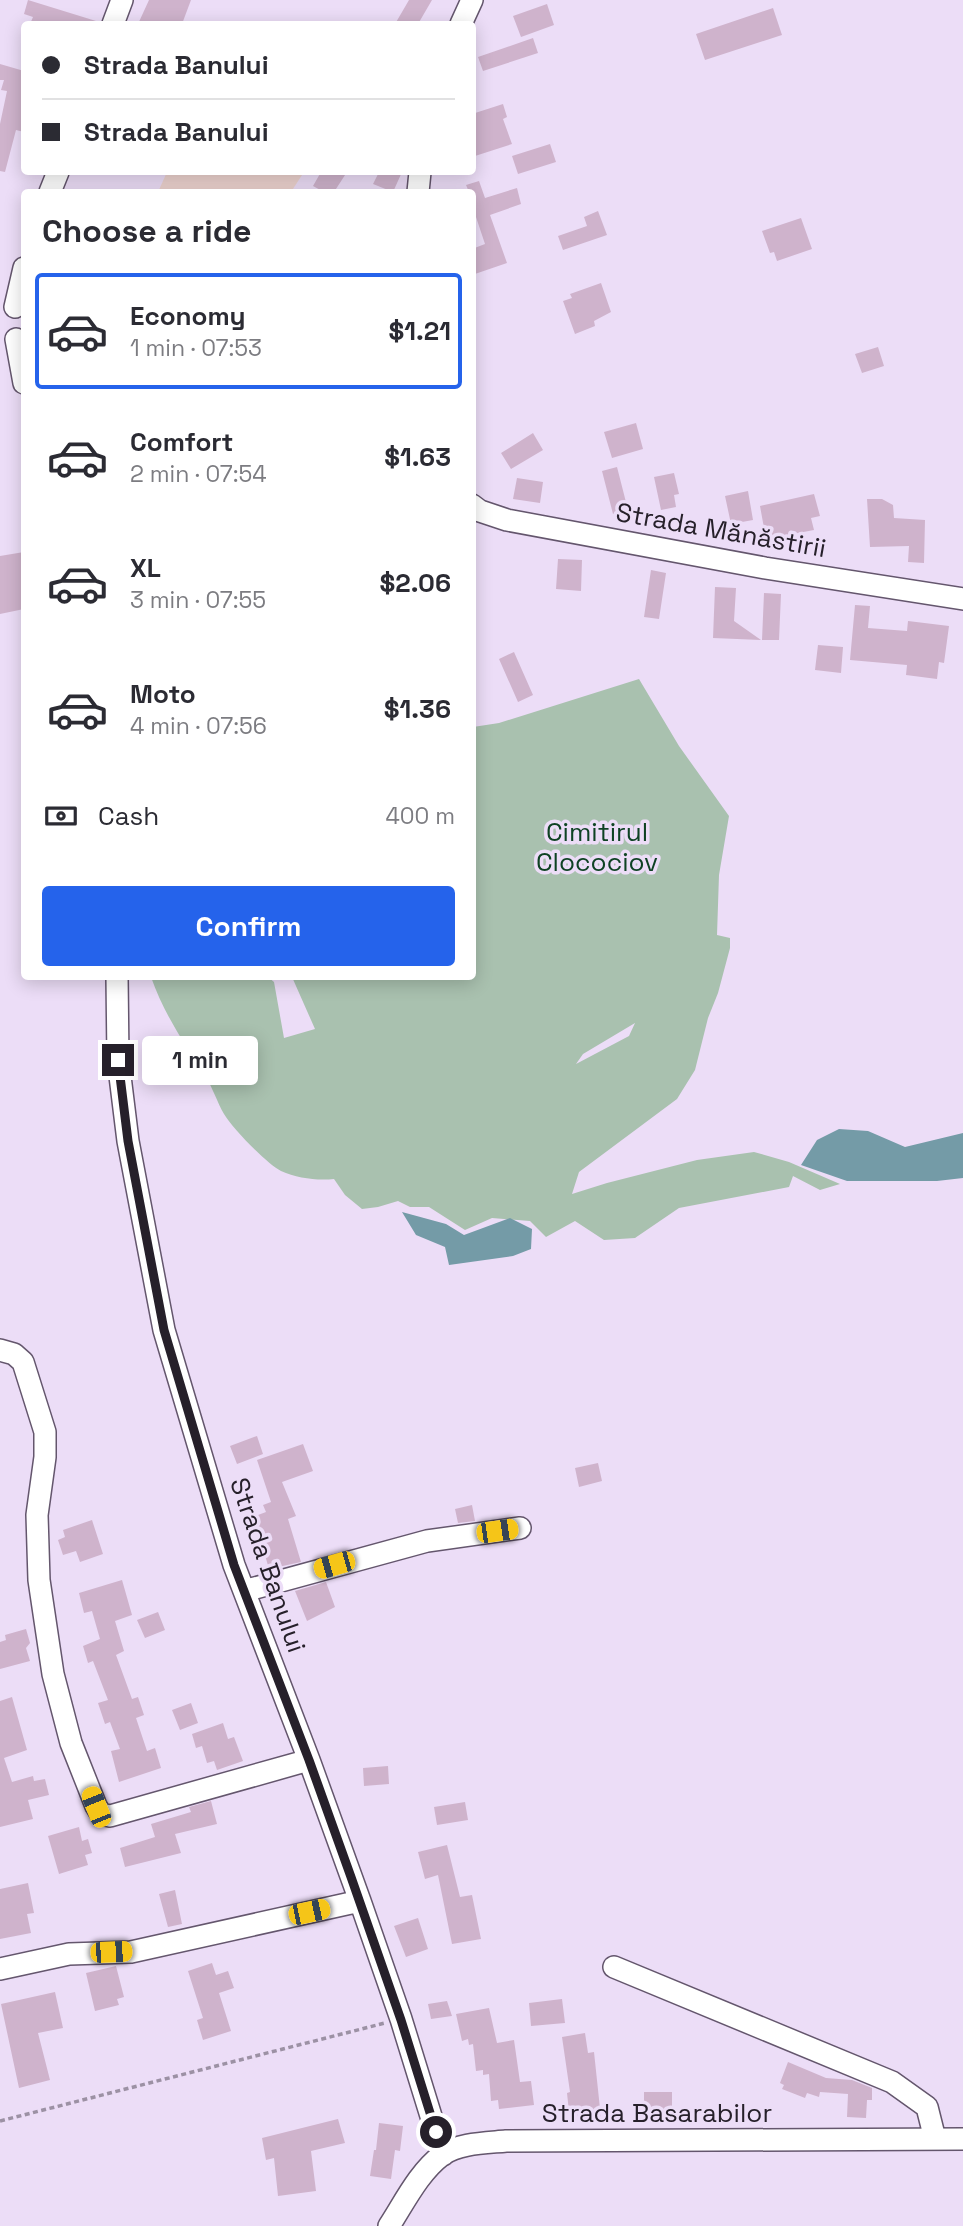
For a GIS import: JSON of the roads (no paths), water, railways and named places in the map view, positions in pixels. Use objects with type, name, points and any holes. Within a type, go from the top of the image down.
[{"type":"street","points":[[114,21],[122,0]]},
{"type":"street","points":[[462,21],[472,0]]},
{"type":"street","points":[[13,311],[21,280]]},
{"type":"street","points":[[14,335],[21,369]]},
{"type":"street","name":"Strada Mănăstirii","points":[[476,508],[506,520],[765,568],[963,599]]},
{"type":"street","name":"Strada Banului","points":[[117,980],[118,1060],[128,1141],[164,1330],[234,1565],[360,1901],[443,2155]]},
{"type":"street","points":[[0,1350],[15,1354],[23,1362],[45,1432],[45,1457],[37,1515],[39,1580],[53,1674],[71,1743],[101,1814],[110,1816],[309,1760]]},
{"type":"street","points":[[244,1591],[427,1541],[520,1528]]},
{"type":"street","points":[[0,1969],[69,1954],[131,1952],[360,1901]]},
{"type":"street","points":[[614,1967],[892,2082],[927,2107],[935,2139]]},
{"type":"street","name":"Strada Basarabilor","points":[[389,2226],[422,2175],[443,2155],[470,2144],[506,2141],[963,2139]]},
{"type":"water","points":[[839,1129],[868,1131],[905,1147],[963,1133],[963,1178],[937,1181],[847,1181],[801,1165],[817,1140]]},
{"type":"water","points":[[402,1212],[446,1224],[464,1235],[510,1218],[532,1229],[531,1249],[513,1256],[449,1265],[445,1247],[416,1235]]},
{"type":"park label","name":"Cimitirul Clocociov","points":[[597,847]]}]
